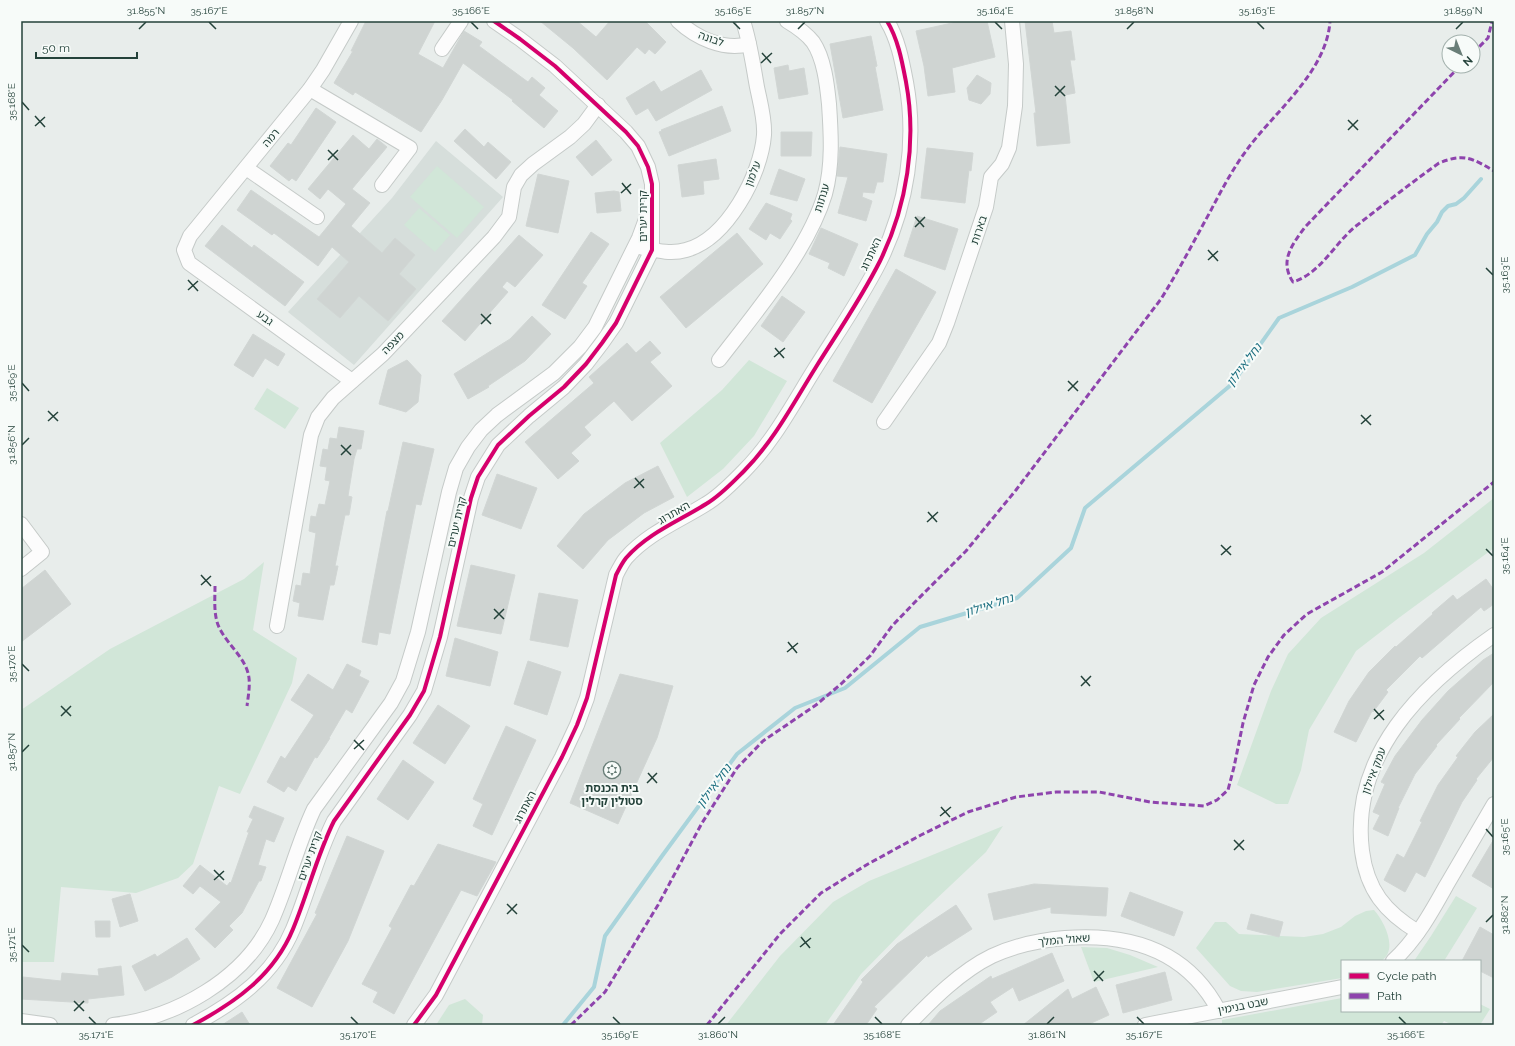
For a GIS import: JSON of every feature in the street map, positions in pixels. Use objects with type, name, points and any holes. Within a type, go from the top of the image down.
[{"type":"street","name":"רמה","points":[[184,250],[190,236],[310,89],[323,70],[351,21]]},
{"type":"street","points":[[442,49],[461,21]]},
{"type":"street","name":"קרית יערים","points":[[192,1025],[221,1010],[244,994],[264,975],[280,955],[293,929],[326,837],[334,821],[410,715],[424,691],[440,637],[471,498],[478,478],[498,445],[529,416],[564,387],[586,364],[616,322],[652,250],[652,184],[648,167],[638,146],[598,105],[555,66],[520,38],[494,21]]},
{"type":"street","name":"לבונה","points":[[678,21],[692,32],[707,40],[740,47],[749,44]]},
{"type":"street","name":"עלמון","points":[[635,246],[671,252],[686,250],[703,243],[717,232],[731,216],[743,197],[757,164],[764,134],[762,111],[743,21]]},
{"type":"street","name":"ענתות","points":[[718,360],[777,282],[801,247],[825,194],[830,169],[828,90],[820,56],[813,43],[801,30],[787,21]]},
{"type":"street","name":"האתרוג","points":[[414,1025],[436,995],[578,725],[587,698],[616,575],[625,559],[640,544],[708,503],[745,470],[769,442],[859,298],[880,260],[896,219],[906,183],[911,146],[909,99],[902,61],[892,30],[887,21]]},
{"type":"street","name":"בארות","points":[[884,422],[939,343],[986,207],[991,177],[1002,164],[1009,148],[1016,106],[1016,64],[1012,21]]},
{"type":"street","points":[[310,89],[410,148],[382,185]]},
{"type":"street","name":"מצפה","points":[[276,626],[311,434],[318,417],[333,398],[383,354],[494,237],[509,217],[514,187],[521,176],[533,164],[570,138],[584,124],[598,105]]},
{"type":"street","points":[[246,168],[317,217]]},
{"type":"street","name":"קרית יערים","points":[[113,1025],[153,1016],[178,1006],[209,990],[229,976],[260,942],[272,920],[305,828],[314,809],[391,703],[403,681],[418,632],[449,492],[456,468],[468,447],[481,430],[497,415],[554,373],[580,347],[594,327],[635,246],[647,220],[652,201]]},
{"type":"street","name":"גבע","points":[[184,250],[189,263],[352,382]]},
{"type":"street","points":[[21,524],[42,552],[21,569]]},
{"type":"street","name":"עמק איילון","points":[[1418,932],[1392,914],[1374,891],[1367,874],[1360,834],[1361,812],[1366,787],[1376,761],[1390,733],[1425,690],[1467,654],[1494,635]]},
{"type":"street","points":[[1394,960],[1401,954],[1430,915],[1494,804]]},
{"type":"street","name":"שאול המלך","points":[[908,1025],[946,989],[991,956],[1018,946],[1046,940],[1072,938],[1102,937],[1127,941],[1168,956],[1197,978],[1219,1010]]},
{"type":"street","name":"שבט בנימין","points":[[1145,1025],[1341,987]]},
{"type":"street","points":[[21,1021],[50,1025]]},
{"type":"shaded area","points":[[436,141],[503,197],[354,365],[288,312],[392,198]]},
{"type":"green space","points":[[437,166],[484,207],[457,238],[410,197]]},
{"type":"green space","points":[[419,208],[450,235],[435,252],[404,225]]},
{"type":"green space","points":[[749,360],[787,381],[754,436],[723,469],[687,497],[660,443],[722,390]]},
{"type":"green space","points":[[267,388],[299,408],[285,429],[254,409]]},
{"type":"green space","points":[[1494,498],[1494,548],[1356,651],[1309,730],[1301,770],[1288,804],[1276,804],[1237,785],[1271,691],[1288,654],[1321,618],[1424,553]]},
{"type":"green space","points":[[264,562],[253,630],[297,658],[292,683],[240,794],[219,786],[193,864],[178,878],[136,893],[61,887],[54,962],[21,962],[21,710],[110,649],[244,579]]},
{"type":"green space","points":[[1003,826],[986,852],[915,919],[861,974],[825,1025],[726,1025],[780,956],[833,902],[869,881]]},
{"type":"green space","points":[[1456,896],[1477,908],[1445,960],[1415,960]]},
{"type":"green space","points":[[1374,910],[1382,921],[1388,936],[1389,950],[1382,960],[1341,960],[1341,978],[1257,992],[1241,991],[1230,986],[1196,948],[1215,922],[1226,922],[1239,934],[1304,937],[1323,934],[1341,927],[1355,916],[1366,911]]},
{"type":"green space","points":[[1081,947],[1107,948],[1130,955],[1158,967],[1094,982]]},
{"type":"green space","points":[[1341,998],[1341,1012],[1481,1012],[1481,1004],[1490,1009],[1480,1025],[1453,1025],[1444,1021],[1441,1025],[1222,1025],[1222,1020]]},
{"type":"green space","points":[[465,999],[483,1015],[482,1025],[436,1025],[449,1005]]},
{"type":"building","points":[[366,21],[435,21],[418,54],[443,68],[464,31],[482,42],[479,46],[528,82],[532,77],[545,88],[539,95],[558,111],[544,128],[512,101],[513,100],[463,63],[442,100],[421,132],[355,92],[353,95],[334,83],[353,51],[351,51]]},
{"type":"building","points":[[540,21],[577,21],[596,37],[610,21],[645,21],[666,42],[655,54],[649,49],[645,54],[637,47],[607,80],[573,48]]},
{"type":"building","points":[[961,21],[987,21],[995,57],[952,68],[955,92],[928,96],[924,66],[916,31]]},
{"type":"building","points":[[1025,21],[1052,21],[1054,33],[1071,31],[1075,60],[1070,60],[1075,93],[1065,95],[1070,143],[1037,146],[1034,113],[1036,113]]},
{"type":"building","points":[[871,36],[883,110],[843,118],[830,44]]},
{"type":"building","points":[[788,65],[789,71],[804,68],[808,94],[779,99],[774,68]]},
{"type":"building","points":[[701,70],[712,90],[656,121],[648,108],[636,115],[626,98],[654,81],[661,92]]},
{"type":"building","points":[[977,75],[991,83],[990,94],[981,104],[969,100],[967,88]]},
{"type":"building","points":[[722,106],[731,131],[669,156],[659,132],[662,131],[661,130]]},
{"type":"building","points":[[316,108],[336,122],[296,181],[292,178],[289,181],[270,166],[288,143],[291,145]]},
{"type":"building","points":[[465,129],[484,147],[488,142],[511,162],[496,179],[454,141]]},
{"type":"building","points":[[781,132],[812,132],[811,156],[781,156]]},
{"type":"building","points":[[353,135],[369,149],[377,139],[387,147],[352,189],[370,203],[351,226],[382,253],[395,238],[415,255],[399,274],[416,289],[388,321],[359,296],[340,318],[317,299],[349,262],[332,247],[318,266],[274,233],[272,235],[237,210],[251,190],[319,237],[346,204],[328,189],[320,199],[308,189]]},
{"type":"building","points":[[596,140],[612,160],[592,176],[576,157]]},
{"type":"building","points":[[840,147],[887,154],[883,182],[877,182],[874,193],[863,192],[862,197],[872,201],[866,221],[838,213],[848,177],[837,176]]},
{"type":"building","points":[[927,148],[973,153],[971,171],[969,170],[965,203],[921,198]]},
{"type":"building","points":[[716,159],[719,179],[703,181],[704,194],[682,197],[678,165]]},
{"type":"building","points":[[779,169],[805,179],[797,201],[770,194]]},
{"type":"building","points":[[538,174],[569,181],[558,233],[526,226]]},
{"type":"building","points":[[614,191],[619,192],[621,211],[597,213],[595,193]]},
{"type":"building","points":[[766,203],[792,214],[790,219],[792,221],[780,239],[770,233],[766,240],[749,229]]},
{"type":"building","points":[[917,216],[958,229],[945,270],[904,256]]},
{"type":"building","points":[[222,225],[252,248],[254,245],[304,282],[285,306],[205,246]]},
{"type":"building","points":[[821,228],[858,244],[844,276],[828,268],[830,263],[809,254]]},
{"type":"building","points":[[591,232],[609,244],[582,283],[587,286],[565,319],[542,305]]},
{"type":"building","points":[[737,233],[763,264],[686,328],[660,297]]},
{"type":"building","points":[[519,235],[543,255],[515,287],[507,281],[502,287],[508,292],[465,341],[442,321]]},
{"type":"building","points":[[896,269],[936,292],[872,403],[833,381]]},
{"type":"building","points":[[782,296],[805,312],[783,342],[761,326]]},
{"type":"building","points":[[532,316],[551,334],[525,361],[488,386],[489,387],[468,399],[454,374],[510,339]]},
{"type":"building","points":[[253,334],[285,354],[278,366],[265,358],[253,377],[234,365]]},
{"type":"building","points":[[650,341],[661,353],[650,362],[672,386],[632,421],[614,401],[584,427],[591,435],[571,453],[579,461],[558,479],[525,442],[594,383],[589,377],[627,343],[636,353]]},
{"type":"building","points":[[407,360],[421,375],[418,402],[406,412],[379,404],[388,370]]},
{"type":"building","points":[[339,427],[364,431],[361,449],[357,449],[354,459],[348,496],[352,497],[349,515],[345,515],[335,566],[338,566],[334,585],[330,585],[323,620],[298,616],[300,603],[293,601],[296,585],[301,586],[303,573],[310,574],[316,533],[309,531],[311,516],[316,517],[319,504],[325,505],[330,481],[325,480],[327,467],[320,466],[323,449],[328,450],[330,438],[337,439]]},
{"type":"building","points":[[403,442],[434,449],[421,505],[416,504],[390,634],[379,632],[377,645],[362,642],[387,511]]},
{"type":"building","points":[[658,466],[674,497],[644,513],[608,540],[583,569],[557,546],[584,514],[625,483]]},
{"type":"building","points":[[497,474],[537,488],[521,529],[482,515]]},
{"type":"building","points":[[471,565],[515,575],[501,634],[457,626]]},
{"type":"building","points":[[45,570],[71,604],[21,642],[21,589]]},
{"type":"building","points":[[1486,579],[1494,590],[1494,604],[1484,611],[1481,607],[1422,658],[1420,656],[1386,690],[1388,692],[1373,712],[1372,711],[1356,742],[1334,732],[1349,701],[1369,672],[1395,646],[1396,647],[1453,595],[1457,600]]},
{"type":"building","points":[[539,593],[578,600],[568,647],[530,640]]},
{"type":"building","points":[[455,638],[498,652],[490,686],[446,676]]},
{"type":"building","points":[[1494,653],[1494,682],[1459,718],[1460,719],[1436,745],[1437,746],[1415,774],[1398,808],[1388,836],[1373,829],[1380,815],[1373,812],[1385,784],[1381,782],[1395,756],[1422,720],[1448,691],[1483,660]]},
{"type":"building","points":[[528,661],[561,672],[547,715],[514,704]]},
{"type":"building","points":[[347,664],[361,671],[359,676],[369,681],[352,713],[346,709],[330,738],[317,758],[315,757],[296,791],[288,786],[284,792],[267,782],[281,756],[285,759],[314,715],[291,700],[308,674],[333,690]]},
{"type":"building","name":"בית הכנסת סטולין קרלין","points":[[620,674],[673,686],[657,738],[618,824],[570,803]]},
{"type":"building","points":[[438,705],[470,726],[445,764],[413,743]]},
{"type":"building","points":[[1494,714],[1494,757],[1476,779],[1477,780],[1462,802],[1425,877],[1416,872],[1405,892],[1384,880],[1397,854],[1404,858],[1438,785],[1458,757],[1456,756],[1475,732]]},
{"type":"building","points":[[506,726],[536,740],[492,835],[473,826],[483,804],[473,799]]},
{"type":"building","points":[[403,760],[434,782],[408,820],[377,799]]},
{"type":"building","points":[[254,806],[284,818],[274,842],[266,839],[258,865],[266,867],[261,881],[259,881],[242,913],[229,926],[233,930],[215,948],[195,929],[221,902],[200,886],[193,894],[183,886],[200,865],[227,886],[230,882],[231,883],[249,832],[247,832],[253,819],[249,817]]},
{"type":"building","points":[[347,836],[384,851],[348,941],[312,1007],[277,988],[317,914],[315,913]]},
{"type":"building","points":[[1494,839],[1494,889],[1472,876]]},
{"type":"building","points":[[438,844],[496,862],[477,896],[461,890],[394,1014],[373,1002],[378,992],[362,984],[392,928],[389,926],[411,885],[414,886]]},
{"type":"building","points":[[1034,884],[1108,888],[1106,916],[1051,913],[1051,907],[994,920],[988,894]]},
{"type":"building","points":[[1130,892],[1183,912],[1174,936],[1121,916]]},
{"type":"building","points":[[130,894],[138,921],[120,927],[112,899]]},
{"type":"building","points":[[956,905],[972,929],[928,957],[927,955],[874,1007],[877,1009],[866,1025],[833,1025],[863,982],[861,980],[897,944]]},
{"type":"building","points":[[1251,914],[1283,922],[1279,937],[1247,929]]},
{"type":"building","points":[[95,921],[110,921],[110,937],[96,937]]},
{"type":"building","points":[[1480,927],[1494,935],[1494,978],[1481,972],[1481,960],[1463,960]]},
{"type":"building","points":[[187,938],[200,959],[172,977],[145,991],[132,966],[155,954],[157,957]]},
{"type":"building","points":[[1052,953],[1064,981],[1019,1001],[1013,987],[990,1002],[997,1012],[978,1025],[928,1025],[940,1011],[991,976],[992,979]]},
{"type":"building","points":[[121,966],[124,995],[88,999],[88,1003],[21,999],[23,977],[61,981],[62,973],[99,976],[98,969]]},
{"type":"building","points":[[1165,972],[1172,1000],[1123,1013],[1116,985]]},
{"type":"building","points":[[1096,987],[1109,1015],[1087,1025],[1023,1025],[1068,989],[1072,999]]},
{"type":"building","points":[[242,1012],[250,1025],[222,1025]]},
{"type":"waterway","name":"נחל איילון","points":[[563,1025],[594,987],[605,936],[737,754],[795,708],[845,688],[920,627],[1017,598],[1071,548],[1085,508],[1232,384],[1279,318],[1352,287],[1415,255],[1442,212],[1448,206],[1456,204],[1464,198],[1481,179]]},
{"type":"marked path","points":[[571,1025],[605,992],[658,905],[702,823],[737,768],[763,741],[816,705],[841,684],[870,656],[892,626],[966,551],[1016,490],[1161,299],[1241,158],[1309,75],[1327,40],[1330,21]]},
{"type":"marked path","points":[[1481,45],[1488,38],[1492,21]]},
{"type":"marked path","points":[[1452,74],[1305,227],[1292,247],[1287,260],[1287,267],[1293,282],[1312,272],[1356,226],[1439,163],[1455,158],[1468,158],[1494,171]]},
{"type":"marked path","points":[[707,1025],[780,934],[821,893],[868,864],[921,835],[968,812],[1016,797],[1056,792],[1099,792],[1150,802],[1204,806],[1217,800],[1228,790],[1243,723],[1254,685],[1268,657],[1284,635],[1307,614],[1382,572],[1494,482]]},
{"type":"marked path","points":[[215,586],[215,609],[218,626],[242,659],[248,671],[249,685],[247,706]]},
{"type":"cycle path","points":[[193,1025],[224,1007],[252,986],[264,974],[285,945],[293,929],[334,821],[410,715],[424,691],[440,637],[471,498],[478,477],[498,445],[529,416],[564,387],[586,364],[616,323],[652,250],[652,184],[648,167],[638,146],[626,132],[555,66],[494,21]]},
{"type":"cycle path","points":[[414,1025],[436,995],[562,757],[577,725],[587,698],[616,575],[622,564],[626,558],[644,541],[711,501],[731,484],[755,459],[783,421],[858,301],[880,261],[897,218],[903,196],[910,150],[909,104],[906,82],[897,43],[887,21]]},
{"type":"place","name":"בית הכנסת סטולין קרלין","points":[[612,770]]}]
